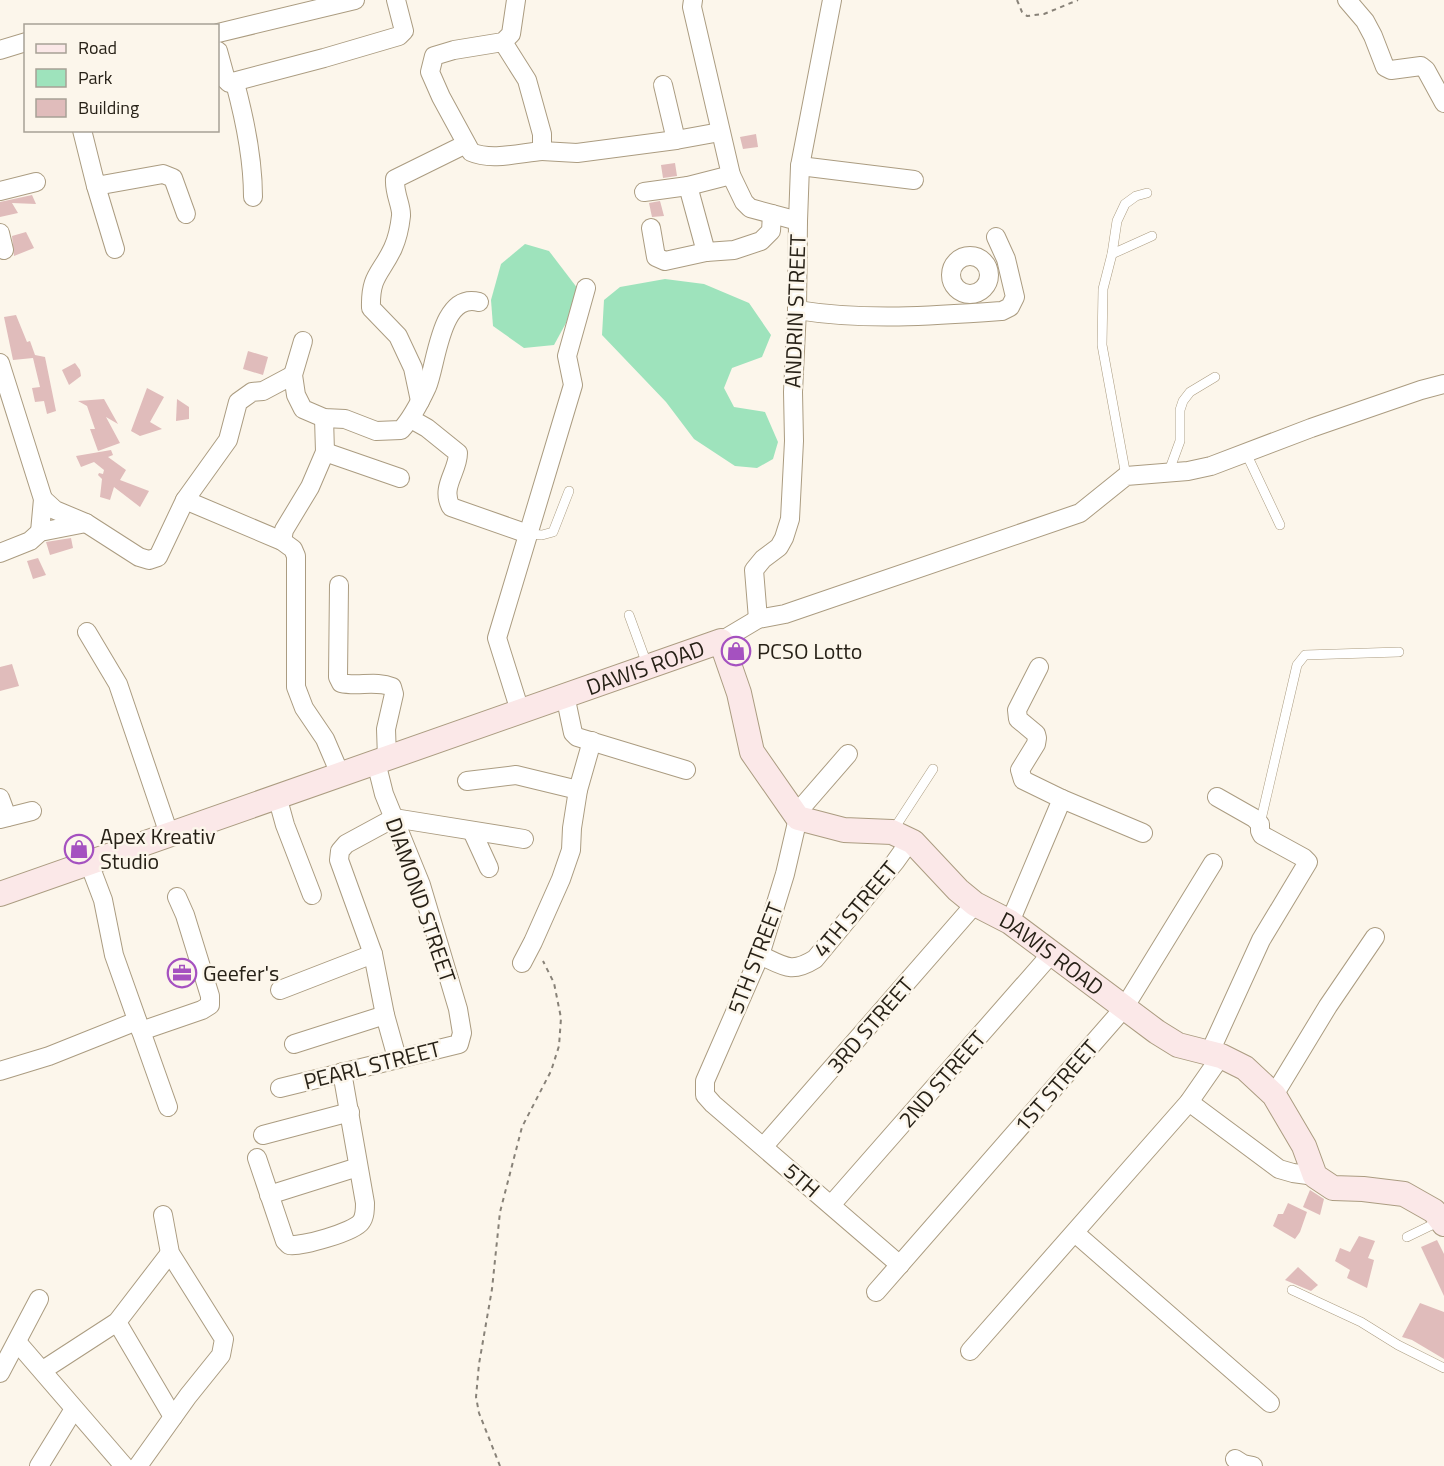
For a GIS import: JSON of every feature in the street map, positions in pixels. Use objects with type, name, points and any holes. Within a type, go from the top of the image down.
[{"type":"street","points":[[219,33],[355,0]]},
{"type":"street","points":[[219,55],[226,80],[229,83],[235,83],[399,36],[404,31],[396,0]]},
{"type":"street","points":[[516,0],[512,34],[503,42],[454,50],[434,56],[430,72],[471,152],[486,156],[542,151],[577,153],[720,132]]},
{"type":"street","name":"ANDRIN STREET","points":[[693,0],[692,7],[731,175],[744,202],[750,208],[798,220],[793,392],[794,441],[790,519],[779,547],[763,559],[754,570],[759,619]]},
{"type":"street","points":[[798,220],[800,166],[832,0]]},
{"type":"street","points":[[1347,0],[1365,21],[1385,67],[1391,70],[1421,66],[1426,70],[1444,103]]},
{"type":"street","points":[[503,42],[527,81],[542,134],[542,151]]},
{"type":"street","points":[[0,50],[24,43]]},
{"type":"street","points":[[235,83],[246,125],[252,166],[253,196]]},
{"type":"street","points":[[663,85],[676,140]]},
{"type":"street","points":[[82,132],[115,249]]},
{"type":"street","points":[[420,401],[413,368],[398,336],[372,308],[371,292],[376,275],[394,247],[402,214],[394,191],[395,180],[466,144]]},
{"type":"street","points":[[800,166],[914,180]]},
{"type":"street","points":[[96,186],[168,175],[173,178],[186,214]]},
{"type":"street","points":[[644,192],[688,186],[731,175]]},
{"type":"street","points":[[0,191],[36,182]]},
{"type":"street","points":[[688,186],[706,252]]},
{"type":"street","points":[[651,228],[656,257],[665,261],[706,252],[734,250],[761,242],[771,231],[772,214]]},
{"type":"street","points":[[797,310],[827,315],[915,318],[1002,311],[1010,307],[1014,301],[1006,259],[996,237]]},
{"type":"street","points":[[520,711],[496,638],[573,385],[567,356],[586,288]]},
{"type":"street","points":[[969,314],[971,294]]},
{"type":"street","points":[[303,341],[293,375],[296,395],[303,409],[324,418],[345,419],[376,431],[401,430],[411,419],[428,385],[438,346],[452,310],[460,302],[470,300],[479,302]]},
{"type":"street","points":[[0,363],[43,499],[40,532]]},
{"type":"street","points":[[43,499],[55,510],[86,523],[130,551],[148,560],[158,557],[185,500],[228,440],[238,402],[252,392],[263,391],[293,375]]},
{"type":"street","points":[[721,641],[759,619],[785,614],[1080,513],[1126,476],[1188,471],[1211,466],[1311,428],[1420,390],[1444,384]]},
{"type":"street","points":[[282,541],[284,530],[310,487],[325,452],[324,418]]},
{"type":"street","points":[[411,419],[458,453],[458,459],[449,480],[448,500],[451,507],[528,534]]},
{"type":"street","points":[[325,452],[400,478]]},
{"type":"street","points":[[185,500],[282,541],[293,549],[296,556],[296,687],[304,708],[325,739],[340,774]]},
{"type":"street","points":[[0,553],[30,541],[40,532],[86,523]]},
{"type":"street","name":"DIAMOND STREET","points":[[339,585],[338,676],[341,683],[349,685],[385,684],[392,687],[394,694],[381,760],[384,794],[428,908],[458,1009],[461,1038]]},
{"type":"street","points":[[87,632],[118,684],[169,834]]},
{"type":"street","name":"DAWIS ROAD","points":[[0,894],[721,641],[739,693],[752,752],[796,817]]},
{"type":"street","points":[[1039,667],[1017,710],[1018,719],[1036,734],[1037,738],[1036,744],[1020,770],[1023,780],[1143,833]]},
{"type":"street","points":[[565,695],[573,733],[577,736],[686,770]]},
{"type":"street","points":[[522,963],[561,879],[571,850],[578,790],[592,741]]},
{"type":"street","points":[[848,754],[796,817],[844,830],[901,836]]},
{"type":"street","points":[[467,781],[516,775],[578,790]]},
{"type":"street","points":[[277,796],[285,825],[312,895]]},
{"type":"street","points":[[970,1351],[1189,1102],[1215,1055],[1261,940],[1308,862],[1262,835],[1260,824],[1254,818],[1217,797]]},
{"type":"street","points":[[0,798],[3,818],[32,811]]},
{"type":"street","points":[[1010,922],[1062,799]]},
{"type":"street","name":"5TH STREET","points":[[705,1095],[705,1081],[760,955],[785,874],[796,817]]},
{"type":"street","points":[[397,1058],[385,1015],[373,954],[339,860],[340,851],[346,844],[394,818],[524,839]]},
{"type":"street","points":[[472,831],[489,868]]},
{"type":"street","name":"DAWIS ROAD","points":[[901,836],[975,904],[1010,922],[1124,1008],[1178,1045],[1215,1055],[1245,1068],[1274,1095],[1304,1146],[1315,1176]]},
{"type":"street","name":"4TH STREET","points":[[760,955],[787,967],[802,967],[815,959],[895,862],[901,836]]},
{"type":"street","name":"1ST STREET","points":[[876,1292],[1124,1008],[1213,862]]},
{"type":"street","points":[[89,863],[102,900],[114,956],[168,1107]]},
{"type":"street","points":[[0,1071],[139,1026],[202,1011],[210,1005],[210,996],[185,915],[177,897]]},
{"type":"street","name":"3RD STREET","points":[[764,1146],[975,904]]},
{"type":"street","points":[[1274,1095],[1328,1006],[1375,936]]},
{"type":"street","name":"2ND STREET","points":[[831,1205],[1052,953]]},
{"type":"street","points":[[280,990],[373,954]]},
{"type":"street","points":[[294,1044],[385,1015]]},
{"type":"street","name":"PEARL STREET","points":[[280,1088],[459,1044],[461,1038]]},
{"type":"street","points":[[257,1158],[285,1241],[292,1246],[305,1245],[353,1228],[363,1220],[365,1203],[342,1072]]},
{"type":"street","name":"5TH","points":[[705,1095],[712,1104],[764,1146],[900,1265]]},
{"type":"street","points":[[1189,1102],[1279,1169],[1315,1176],[1334,1188],[1404,1194],[1434,1211],[1443,1223]]},
{"type":"street","points":[[263,1135],[350,1112]]},
{"type":"street","points":[[269,1195],[357,1167]]},
{"type":"street","points":[[138,1466],[221,1355],[224,1339],[170,1253],[164,1215]]},
{"type":"street","points":[[1076,1233],[1270,1403]]},
{"type":"street","points":[[43,1370],[117,1322],[170,1253]]},
{"type":"street","points":[[0,1373],[39,1299]]},
{"type":"street","points":[[117,1322],[173,1417]]},
{"type":"street","points":[[17,1342],[124,1466]]},
{"type":"street","points":[[39,1466],[74,1409]]},
{"type":"street","points":[[1235,1459],[1253,1466]]},
{"type":"lane","points":[[1126,476],[1101,330],[1103,289],[1117,221],[1125,204],[1136,196],[1146,194]]},
{"type":"lane","points":[[1112,254],[1152,236]]},
{"type":"lane","points":[[1169,471],[1180,441],[1180,410],[1183,401],[1190,392],[1215,377]]},
{"type":"lane","points":[[1246,453],[1280,525]]},
{"type":"lane","points":[[528,534],[542,535],[553,532],[569,491]]},
{"type":"lane","points":[[630,615],[648,666]]},
{"type":"lane","points":[[1260,824],[1297,665],[1305,655],[1399,652]]},
{"type":"lane","points":[[901,836],[933,769]]},
{"type":"lane","points":[[1407,1237],[1443,1223]]},
{"type":"lane","points":[[1292,1290],[1361,1322],[1398,1345],[1444,1368]]},
{"type":"path","points":[[1017,0],[1022,12],[1027,16],[1044,14],[1078,0]]},
{"type":"path","points":[[500,1466],[479,1413],[476,1397],[479,1364],[492,1289],[500,1212],[522,1127],[551,1071],[559,1046],[561,1018],[554,982],[533,942]]},
{"type":"green space","points":[[525,244],[549,251],[578,289],[566,323],[554,345],[524,348],[493,326],[491,300],[501,264]]},
{"type":"green space","points":[[665,279],[704,284],[749,303],[771,335],[762,357],[732,368],[724,388],[734,407],[765,412],[778,442],[773,459],[757,468],[735,466],[694,439],[666,402],[602,335],[604,300],[620,287]]},
{"type":"building","points":[[756,134],[758,147],[743,149],[740,137]]},
{"type":"building","points":[[675,163],[677,176],[663,178],[661,165]]},
{"type":"building","points":[[32,195],[36,204],[12,203],[18,213],[0,217],[0,202]]},
{"type":"building","points":[[660,201],[664,216],[652,217],[649,203]]},
{"type":"building","points":[[26,232],[34,248],[14,256],[12,236]]},
{"type":"building","points":[[16,315],[35,355],[45,357],[56,411],[47,414],[44,401],[35,402],[32,388],[40,387],[33,358],[13,360],[4,317]]},
{"type":"building","points":[[248,351],[268,357],[263,375],[243,369]]},
{"type":"building","points":[[75,363],[81,376],[69,385],[62,370]]},
{"type":"building","points":[[147,388],[164,397],[150,422],[162,429],[140,436],[131,431]]},
{"type":"building","points":[[104,399],[118,424],[106,417],[120,443],[98,451],[90,429],[95,429],[87,406],[78,401]]},
{"type":"building","points":[[177,399],[189,407],[189,419],[176,421]]},
{"type":"building","points":[[111,450],[113,455],[108,457],[126,470],[120,480],[149,491],[140,507],[114,487],[110,500],[100,497],[102,479],[98,475],[103,474],[104,470],[94,462],[81,467],[76,456]]},
{"type":"building","points":[[71,538],[73,548],[50,555],[46,542]]},
{"type":"building","points":[[38,558],[46,575],[33,579],[27,561]]},
{"type":"building","points":[[12,664],[19,686],[0,691],[0,667]]},
{"type":"building","points":[[1310,1190],[1324,1199],[1320,1215],[1303,1207]]},
{"type":"building","points":[[1288,1203],[1307,1212],[1295,1239],[1273,1226],[1278,1214],[1283,1214]]},
{"type":"building","points":[[1359,1236],[1375,1241],[1368,1258],[1374,1260],[1367,1288],[1347,1278],[1350,1270],[1335,1261],[1340,1248],[1350,1252]]},
{"type":"building","points":[[1437,1240],[1444,1254],[1444,1296],[1421,1247]]},
{"type":"building","points":[[1298,1267],[1318,1285],[1311,1291],[1285,1280]]},
{"type":"building","points":[[1420,1303],[1444,1312],[1444,1359],[1412,1340],[1402,1337]]},
{"type":"place","name":"PCSO Lotto","points":[[736,651]]},
{"type":"place","name":"Apex Kreativ Studio","points":[[79,849]]},
{"type":"place","name":"Geefer's","points":[[182,973]]}]
